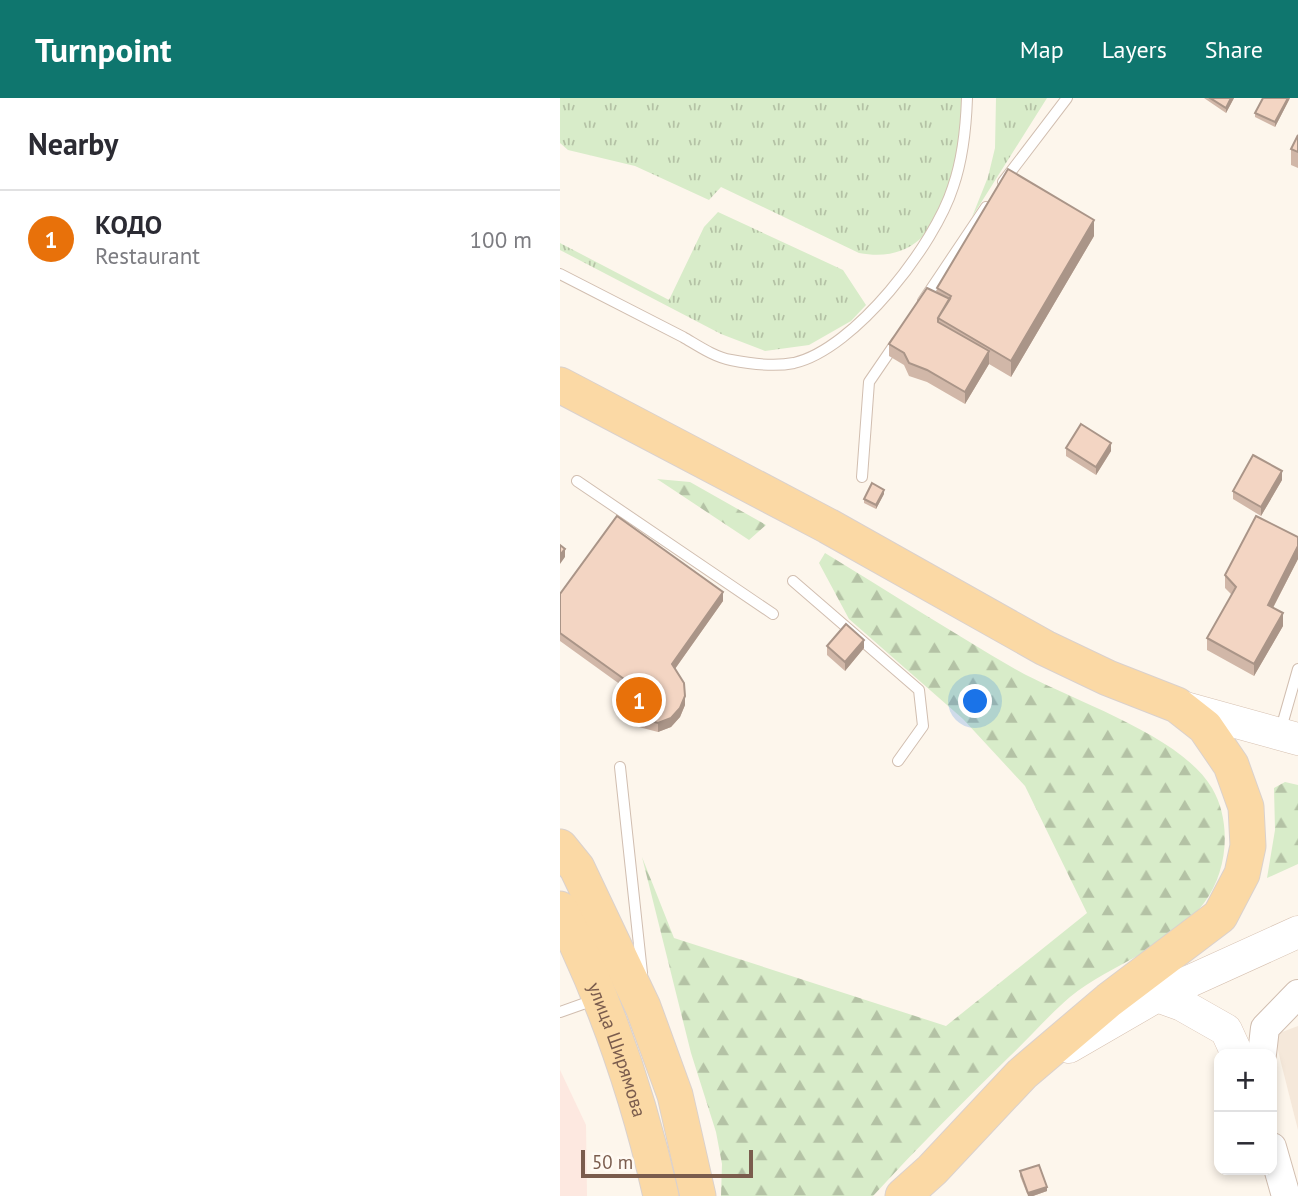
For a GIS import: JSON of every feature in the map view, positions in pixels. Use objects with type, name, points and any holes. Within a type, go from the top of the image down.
[{"type":"main road","points":[[560,386],[828,526],[1045,648],[1108,678],[1177,705],[1289,737]]},
{"type":"main road","points":[[903,1196],[924,1183],[1022,1074],[1109,1000],[1214,921],[1226,906],[1242,874],[1248,846],[1248,820],[1236,777],[1213,736],[1194,716],[1177,705]]},
{"type":"main road","points":[[560,847],[578,868],[643,1007],[675,1095],[698,1196]]},
{"type":"main road","name":"улица Ширямова","points":[[560,909],[598,998],[649,1145],[661,1196]]},
{"type":"main road","points":[[1022,1074],[1157,996],[1298,932]]},
{"type":"main road","points":[[1157,996],[1182,1005],[1226,1030],[1235,1049]]},
{"type":"street","points":[[1263,1049],[1265,1028],[1298,994]]},
{"type":"street","points":[[1277,1164],[1286,1196]]},
{"type":"lane","points":[[560,274],[726,360],[759,365],[794,362],[829,348],[860,326],[897,282],[935,226],[953,189],[961,156],[967,98]]},
{"type":"lane","points":[[919,307],[1001,185],[1067,98]]},
{"type":"lane","points":[[862,477],[869,382],[905,329]]},
{"type":"lane","points":[[577,481],[773,614]]},
{"type":"lane","points":[[793,581],[919,690],[923,726],[898,761]]},
{"type":"lane","points":[[1289,737],[1298,669]]},
{"type":"lane","points":[[620,767],[642,971],[643,1007]]},
{"type":"lane","points":[[560,1012],[598,998]]},
{"type":"shaded area","points":[[1298,1026],[1298,1130],[1274,1035]]},
{"type":"shaded area","points":[[560,1070],[586,1125],[587,1196],[560,1196]]},
{"type":"green space","points":[[560,98],[963,98],[957,152],[942,206],[930,228],[912,245],[889,254],[859,253],[721,187],[709,200],[635,166],[568,150],[560,143]]},
{"type":"green space","points":[[996,98],[1047,98],[972,217],[988,177],[995,148]]},
{"type":"green space","points":[[718,212],[843,270],[866,305],[851,321],[809,345],[765,351],[721,334],[560,250],[560,243],[669,300],[704,227]]},
{"type":"green space","points":[[657,479],[690,482],[766,525],[749,540]]},
{"type":"green space","points":[[825,553],[1015,669],[1122,720],[1175,751],[1197,769],[1212,788],[1218,801],[1225,831],[1222,862],[1212,890],[1190,919],[1158,944],[1104,974],[1070,997],[940,1125],[873,1196],[721,1196],[722,1164],[716,1132],[691,1053],[642,857],[674,938],[946,1026],[1087,913],[1025,786],[963,719],[849,619],[819,563]]},
{"type":"green space","points":[[1285,782],[1298,785],[1298,864],[1267,878],[1275,830],[1274,788]]},
{"type":"building","points":[[1210,98],[1231,98],[1226,108]]},
{"type":"building","points":[[1263,98],[1288,98],[1275,122],[1255,113]]},
{"type":"building","points":[[1298,135],[1298,152],[1291,149]]},
{"type":"building","points":[[1008,169],[1094,220],[1011,361],[938,318],[951,296],[937,288]]},
{"type":"building","points":[[927,288],[950,299],[938,322],[989,351],[965,392],[909,363],[904,353],[889,344]]},
{"type":"building","points":[[1081,424],[1111,443],[1096,467],[1066,448]]},
{"type":"building","points":[[1253,455],[1282,471],[1261,507],[1233,491]]},
{"type":"building","points":[[872,483],[884,490],[876,505],[864,499]]},
{"type":"building","points":[[617,516],[723,592],[672,664],[684,683],[685,696],[680,708],[671,718],[658,723],[635,717],[621,699],[620,686],[624,679],[560,633],[560,594]]},
{"type":"building","points":[[1256,516],[1298,537],[1298,546],[1268,605],[1283,613],[1254,664],[1207,638],[1236,587],[1225,575]]},
{"type":"building","points":[[846,624],[864,640],[845,662],[827,646]]},
{"type":"building","points":[[1039,1165],[1047,1187],[1028,1193],[1020,1171]]},
{"type":"place","name":"КОДО","points":[[639,700]]}]
